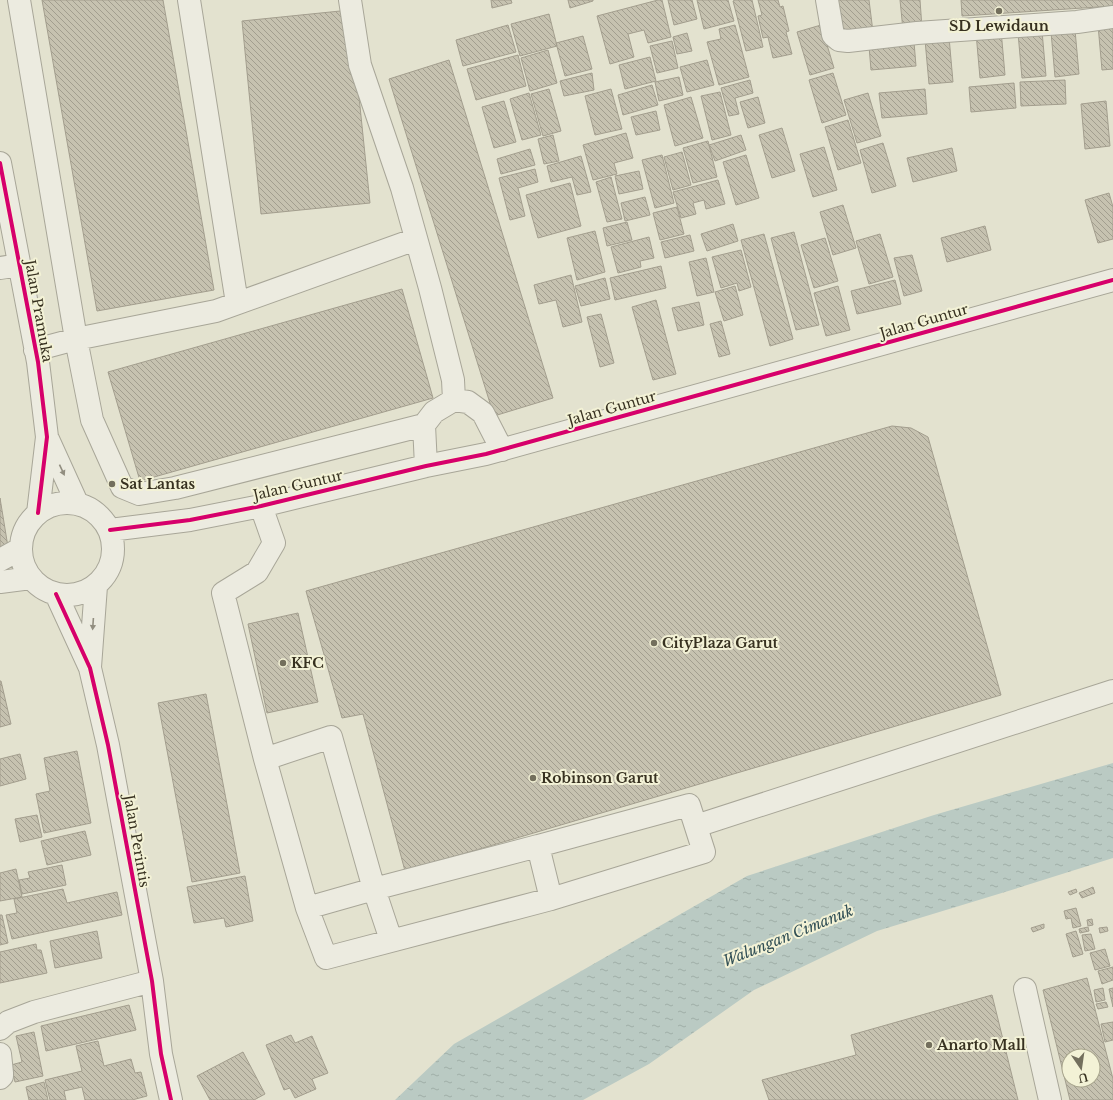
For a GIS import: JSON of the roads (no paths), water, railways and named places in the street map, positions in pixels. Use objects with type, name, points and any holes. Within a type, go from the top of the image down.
[{"type":"street","points":[[19,0],[76,339],[92,420],[122,487],[139,494],[175,488],[424,425],[434,412],[454,400],[468,402],[482,413],[502,450]]},
{"type":"street","points":[[189,0],[238,303]]},
{"type":"street","points":[[350,0],[360,65],[402,188],[430,288],[453,380],[454,400]]},
{"type":"street","points":[[827,0],[834,35],[839,40],[848,41],[917,33],[1077,22],[1113,17]]},
{"type":"street","name":"Jalan Pramuka","points":[[0,163],[10,267],[38,362],[47,438],[38,513]]},
{"type":"street","points":[[35,350],[76,339],[216,311],[416,239]]},
{"type":"street","name":"Jalan Guntur","points":[[110,530],[190,520],[261,506],[426,466],[502,450],[1113,280]]},
{"type":"street","points":[[424,425],[426,466]]},
{"type":"street","name":"Jalan Pramuka","points":[[47,438],[77,503]]},
{"type":"street","points":[[77,503],[90,508],[101,516],[110,530],[114,546],[112,563],[106,575],[96,586],[77,595],[56,594],[42,588],[31,578],[23,565],[20,549],[23,535],[28,523],[38,513],[57,504],[77,503]]},
{"type":"street","points":[[261,506],[274,543],[257,572],[223,592],[265,759],[307,908],[326,958],[552,899],[704,852],[690,805],[307,908]]},
{"type":"street","points":[[0,560],[20,549]]},
{"type":"street","points":[[0,582],[31,578]]},
{"type":"street","name":"Jalan Perintis","points":[[90,668],[96,586]]},
{"type":"street","name":"Jalan Perintis","points":[[56,594],[90,668],[108,745],[152,981],[161,1054],[171,1100]]},
{"type":"street","points":[[696,826],[1113,691]]},
{"type":"street","points":[[265,759],[331,737],[374,889],[391,940]]},
{"type":"street","points":[[538,846],[552,899]]},
{"type":"street","points":[[0,1029],[8,1022],[34,1012],[152,981]]},
{"type":"street","points":[[1024,989],[1050,1100]]},
{"type":"street","points":[[0,1054],[2,1073],[0,1078]]},
{"type":"water","name":"Walungan Cimanuk","points":[[1113,763],[1113,858],[877,931],[754,990],[649,1064],[583,1100],[395,1100],[454,1044],[747,876],[934,815]]},
{"type":"place","name":"SD Lewidaun","points":[[999,11]]},
{"type":"place","name":"Sat Lantas","points":[[112,484]]},
{"type":"place","name":"CityPlaza Garut","points":[[654,643]]},
{"type":"place","name":"KFC","points":[[283,663]]},
{"type":"place","name":"Robinson Garut","points":[[533,778]]},
{"type":"place","name":"Anarto Mall","points":[[929,1045]]}]
